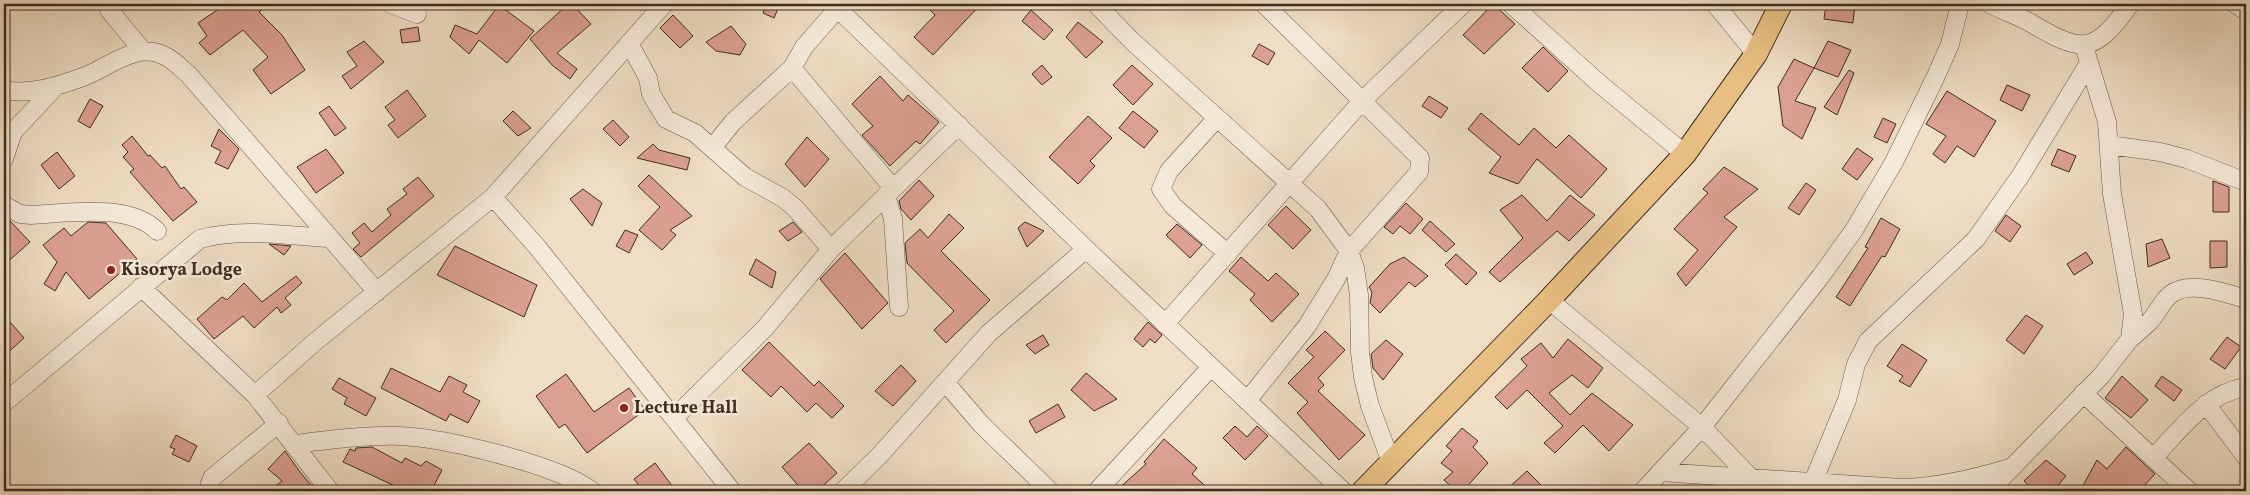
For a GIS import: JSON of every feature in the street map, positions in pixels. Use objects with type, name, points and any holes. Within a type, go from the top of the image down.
[{"type":"main road","points":[[1363,491],[1549,300],[1684,154],[1756,54],[1781,4]]},
{"type":"street","points":[[391,4],[417,14]]},
{"type":"street","points":[[255,395],[316,341],[493,197],[664,4]]},
{"type":"street","points":[[1096,4],[1132,41],[1318,209],[1349,251],[1355,268],[1360,295],[1360,352],[1363,378],[1370,406],[1391,462]]},
{"type":"street","points":[[1247,401],[1307,326],[1336,279],[1349,251],[1419,172],[1420,158],[1264,4]]},
{"type":"street","points":[[1511,4],[1601,85],[1684,154]]},
{"type":"street","points":[[1715,4],[1756,54]]},
{"type":"street","points":[[1643,491],[1702,427],[1821,276],[1854,230],[1894,162],[1936,76],[1950,44],[1960,4]]},
{"type":"street","points":[[1990,4],[2023,19],[2062,41],[2084,46],[2098,38],[2118,21],[2130,4]]},
{"type":"street","points":[[2235,4],[2246,11]]},
{"type":"street","points":[[713,147],[733,122],[792,68],[804,48],[835,6],[876,48],[959,125],[1086,249],[1343,491]]},
{"type":"street","points":[[1165,324],[1363,100],[1459,6]]},
{"type":"street","points":[[109,10],[143,51]]},
{"type":"street","points":[[629,43],[648,78],[651,94],[658,109],[666,119],[695,133],[746,177],[782,198],[795,208],[831,249]]},
{"type":"street","points":[[2084,46],[2107,122],[2112,194],[2133,314],[2130,339]]},
{"type":"street","points":[[4,90],[37,90],[56,86],[85,77],[122,57],[143,51],[164,55],[189,75],[377,292]]},
{"type":"street","points":[[1814,482],[1847,400],[1856,364],[1868,342],[1976,239],[2021,176],[2089,63]]},
{"type":"street","points":[[792,68],[889,192],[893,219],[899,307]]},
{"type":"street","points":[[6,154],[13,132],[56,86]]},
{"type":"street","points":[[1217,118],[1169,171],[1161,189],[1173,206],[1228,254]]},
{"type":"street","points":[[4,122],[6,154]]},
{"type":"street","points":[[674,418],[765,328],[831,249],[959,125]]},
{"type":"street","points":[[2109,145],[2160,152],[2246,182]]},
{"type":"street","points":[[493,197],[538,248],[732,491]]},
{"type":"street","points":[[4,205],[20,214],[31,215],[110,213],[134,216],[148,222],[157,231]]},
{"type":"street","points":[[4,403],[189,246],[200,239],[214,235],[239,233],[329,238]]},
{"type":"street","points":[[844,491],[879,456],[989,333],[1086,249]]},
{"type":"street","points":[[141,287],[255,395],[330,491]]},
{"type":"street","points":[[1989,491],[2010,467],[2117,358],[2130,339],[2150,320],[2166,298],[2180,289],[2192,288],[2224,292],[2246,299]]},
{"type":"street","points":[[1549,300],[1702,427],[1749,476],[1768,491]]},
{"type":"street","points":[[1097,491],[1212,367]]},
{"type":"street","points":[[945,382],[981,424],[1050,491]]},
{"type":"street","points":[[2153,458],[2206,404],[2219,395],[2246,387]]},
{"type":"street","points":[[2083,393],[2189,491]]},
{"type":"street","points":[[2206,404],[2246,457]]},
{"type":"street","points":[[211,491],[210,483],[212,478],[278,423]]},
{"type":"street","points":[[294,444],[361,437],[402,436],[452,444],[524,462],[580,482],[592,491]]},
{"type":"street","points":[[1660,472],[1749,476],[1901,488],[1933,487],[1965,481],[2010,467]]},
{"type":"building","points":[[226,4],[270,4],[259,12],[282,35],[305,70],[271,94],[253,70],[268,57],[243,30],[210,55],[199,43],[207,36],[198,23]]},
{"type":"building","points":[[568,4],[572,4],[591,24],[557,53],[577,69],[570,79],[552,65],[530,39]]},
{"type":"building","points":[[767,4],[780,4],[774,18],[763,13]]},
{"type":"building","points":[[936,4],[981,4],[933,55],[914,37],[935,15],[930,10]]},
{"type":"building","points":[[1493,4],[1515,24],[1484,54],[1463,35]]},
{"type":"building","points":[[1826,4],[1855,4],[1853,23],[1824,19]]},
{"type":"building","points":[[499,5],[534,31],[507,63],[479,40],[469,54],[450,37],[455,25],[477,34]]},
{"type":"building","points":[[1031,10],[1053,30],[1044,40],[1022,21]]},
{"type":"building","points":[[673,15],[693,36],[680,48],[660,28]]},
{"type":"building","points":[[1078,22],[1103,42],[1086,58],[1066,37]]},
{"type":"building","points":[[731,26],[746,44],[740,55],[716,51],[706,42]]},
{"type":"building","points":[[418,27],[420,41],[402,43],[400,30]]},
{"type":"building","points":[[364,41],[384,62],[351,89],[342,76],[357,66],[347,52]]},
{"type":"building","points":[[1828,41],[1851,50],[1838,77],[1814,68]]},
{"type":"building","points":[[1259,44],[1275,53],[1268,65],[1252,56]]},
{"type":"building","points":[[1543,47],[1568,71],[1548,92],[1522,68]]},
{"type":"building","points":[[1794,59],[1814,68],[1795,101],[1816,108],[1802,139],[1783,126],[1778,87]]},
{"type":"building","points":[[1042,65],[1052,77],[1042,85],[1032,74]]},
{"type":"building","points":[[1132,65],[1153,84],[1133,105],[1113,85]]},
{"type":"building","points":[[1849,70],[1854,73],[1837,115],[1824,107]]},
{"type":"building","points":[[880,76],[903,101],[908,95],[939,122],[920,144],[916,141],[890,166],[862,135],[873,126],[852,104]]},
{"type":"building","points":[[2007,85],[2030,95],[2022,111],[2000,100]]},
{"type":"building","points":[[407,90],[426,116],[398,138],[388,125],[395,120],[385,107]]},
{"type":"building","points":[[1947,91],[1996,121],[1974,157],[1957,146],[1945,163],[1933,154],[1946,136],[1926,124]]},
{"type":"building","points":[[1429,96],[1448,108],[1441,118],[1422,106]]},
{"type":"building","points":[[90,99],[103,106],[90,128],[78,121]]},
{"type":"building","points":[[329,106],[346,128],[335,136],[319,113]]},
{"type":"building","points":[[513,111],[531,128],[518,136],[503,121]]},
{"type":"building","points":[[1133,111],[1158,131],[1144,148],[1119,128]]},
{"type":"building","points":[[1481,113],[1519,145],[1534,128],[1556,148],[1569,135],[1607,169],[1581,198],[1537,159],[1518,184],[1489,173],[1501,157],[1468,129]]},
{"type":"building","points":[[1088,116],[1112,138],[1090,161],[1095,166],[1078,184],[1049,157]]},
{"type":"building","points":[[1883,118],[1896,124],[1887,143],[1874,137]]},
{"type":"building","points":[[613,120],[629,137],[620,146],[603,129]]},
{"type":"building","points":[[219,129],[239,149],[228,169],[215,163],[221,151],[211,146]]},
{"type":"building","points":[[132,136],[148,156],[150,155],[162,168],[165,166],[181,189],[184,187],[197,202],[173,221],[130,172],[134,169],[123,157],[128,152],[122,145]]},
{"type":"building","points":[[807,137],[829,159],[805,187],[785,164]]},
{"type":"building","points":[[653,144],[659,150],[690,158],[687,170],[637,158]]},
{"type":"building","points":[[1857,148],[1873,159],[1857,180],[1842,169]]},
{"type":"building","points":[[326,149],[344,173],[316,193],[297,167]]},
{"type":"building","points":[[2058,149],[2076,156],[2069,172],[2051,165]]},
{"type":"building","points":[[57,152],[75,176],[59,189],[41,165]]},
{"type":"building","points":[[1724,167],[1758,189],[1724,217],[1737,227],[1686,286],[1677,274],[1698,250],[1674,229],[1708,193],[1703,189]]},
{"type":"building","points":[[649,175],[692,216],[670,230],[676,235],[662,250],[639,230],[660,207],[638,186]]},
{"type":"building","points":[[418,177],[434,196],[361,257],[353,249],[360,243],[352,233],[364,223],[372,232],[391,215],[387,209],[407,194],[403,189]]},
{"type":"building","points":[[919,180],[934,196],[911,220],[901,209],[899,201]]},
{"type":"building","points":[[2213,181],[2229,187],[2229,212],[2213,212]]},
{"type":"building","points":[[1806,183],[1816,190],[1799,215],[1788,208]]},
{"type":"building","points":[[583,189],[602,203],[592,226],[570,199]]},
{"type":"building","points":[[1522,195],[1547,221],[1570,195],[1595,215],[1569,241],[1557,231],[1500,282],[1489,272],[1523,238],[1500,210]]},
{"type":"building","points":[[1406,203],[1423,219],[1410,234],[1400,226],[1393,234],[1384,227]]},
{"type":"building","points":[[1286,206],[1311,230],[1293,249],[1268,225]]},
{"type":"building","points":[[949,214],[964,228],[941,251],[990,300],[946,343],[934,330],[954,311],[907,263],[905,243],[920,229],[928,238]]},
{"type":"building","points":[[2006,215],[2021,226],[2010,242],[1995,231]]},
{"type":"building","points":[[1881,218],[1900,229],[1885,257],[1882,256],[1850,306],[1836,297],[1868,248],[1865,247]]},
{"type":"building","points":[[10,221],[30,242],[4,265],[4,226]]},
{"type":"building","points":[[1430,221],[1455,244],[1446,252],[1422,230]]},
{"type":"building","points":[[88,222],[106,223],[137,259],[89,299],[66,272],[55,291],[44,284],[57,262],[43,245],[64,228],[71,236]]},
{"type":"building","points":[[793,222],[802,232],[788,241],[779,231]]},
{"type":"building","points":[[1025,222],[1044,231],[1027,247],[1018,228]]},
{"type":"building","points":[[1177,224],[1202,245],[1190,258],[1166,235]]},
{"type":"building","points":[[625,230],[638,235],[629,253],[616,246]]},
{"type":"building","points":[[2162,239],[2170,258],[2148,267],[2146,244]]},
{"type":"building","points":[[2210,241],[2227,241],[2227,267],[2210,268]]},
{"type":"building","points":[[269,244],[291,246],[284,255]]},
{"type":"building","points":[[455,246],[537,285],[524,317],[437,275]]},
{"type":"building","points":[[2086,252],[2093,263],[2074,275],[2067,264]]},
{"type":"building","points":[[845,253],[888,303],[862,329],[820,279]]},
{"type":"building","points":[[1456,254],[1477,273],[1466,285],[1445,265]]},
{"type":"building","points":[[1241,257],[1268,281],[1276,273],[1299,294],[1272,322],[1250,300],[1255,294],[1229,271]]},
{"type":"building","points":[[1404,257],[1428,276],[1415,287],[1409,282],[1380,313],[1370,303],[1372,292],[1369,287],[1390,264]]},
{"type":"building","points":[[756,259],[776,272],[772,288],[749,274]]},
{"type":"building","points":[[296,276],[302,283],[285,298],[291,305],[281,313],[277,307],[254,328],[243,316],[214,339],[197,319],[222,297],[227,300],[244,283],[262,302]]},
{"type":"building","points":[[2026,315],[2043,326],[2024,354],[2006,340]]},
{"type":"building","points":[[1148,322],[1162,335],[1155,343],[1150,339],[1143,347],[1134,339]]},
{"type":"building","points":[[11,323],[24,338],[4,356],[4,329]]},
{"type":"building","points":[[1325,331],[1345,350],[1318,378],[1324,385],[1318,391],[1365,435],[1339,460],[1297,413],[1308,402],[1288,383],[1314,357],[1306,350]]},
{"type":"building","points":[[1043,335],[1049,345],[1035,354],[1026,345]]},
{"type":"building","points":[[2227,337],[2241,347],[2225,369],[2210,359]]},
{"type":"building","points":[[1568,339],[1603,368],[1588,388],[1572,375],[1549,393],[1570,415],[1592,393],[1633,425],[1609,451],[1583,425],[1555,453],[1544,443],[1563,426],[1527,390],[1507,409],[1495,397],[1527,366],[1521,359],[1541,343],[1553,358]]},
{"type":"building","points":[[1386,340],[1403,354],[1383,380],[1373,368],[1371,354]]},
{"type":"building","points":[[769,342],[814,386],[819,381],[844,406],[832,418],[816,403],[807,412],[781,386],[771,397],[742,370]]},
{"type":"building","points":[[1902,344],[1927,360],[1910,387],[1899,381],[1903,376],[1887,366]]},
{"type":"building","points":[[901,365],[916,381],[893,406],[875,391]]},
{"type":"building","points":[[391,368],[440,392],[449,376],[467,385],[463,392],[480,401],[468,423],[450,414],[446,421],[381,388]]},
{"type":"building","points":[[1086,373],[1117,399],[1094,411],[1071,390]]},
{"type":"building","points":[[566,374],[594,412],[629,388],[645,410],[587,453],[565,424],[559,428],[536,396]]},
{"type":"building","points":[[2122,376],[2148,400],[2131,418],[2105,398]]},
{"type":"building","points":[[2162,376],[2182,390],[2174,401],[2155,386]]},
{"type":"building","points":[[339,378],[376,398],[366,416],[344,404],[347,398],[332,389]]},
{"type":"building","points":[[1058,404],[1065,417],[1036,433],[1029,421]]},
{"type":"building","points":[[1235,426],[1247,437],[1257,426],[1268,436],[1245,460],[1223,438]]},
{"type":"building","points":[[1462,428],[1478,441],[1473,447],[1488,463],[1463,491],[1456,491],[1444,480],[1453,472],[1441,463],[1452,451],[1446,446]]},
{"type":"building","points":[[176,435],[197,446],[189,462],[172,454],[175,449],[170,447]]},
{"type":"building","points":[[1164,439],[1197,468],[1192,474],[1211,491],[1116,491],[1146,464],[1144,462]]},
{"type":"building","points":[[809,443],[837,473],[817,491],[803,491],[782,467]]},
{"type":"building","points":[[372,447],[402,463],[405,458],[421,466],[426,461],[442,470],[431,491],[406,491],[343,462],[350,449],[355,451],[356,448]]},
{"type":"building","points":[[2126,447],[2155,474],[2139,491],[2080,491],[2097,460],[2107,469]]},
{"type":"building","points":[[285,451],[316,491],[269,491],[282,481],[268,469]]},
{"type":"building","points":[[2046,460],[2066,476],[2053,491],[2034,491],[2024,481]]},
{"type":"building","points":[[655,463],[676,491],[643,491],[634,479]]},
{"type":"building","points":[[1527,471],[1547,491],[1505,491]]},
{"type":"place","name":"Kisorya Lodge","points":[[111,270]]},
{"type":"place","name":"Lecture Hall","points":[[624,408]]}]
